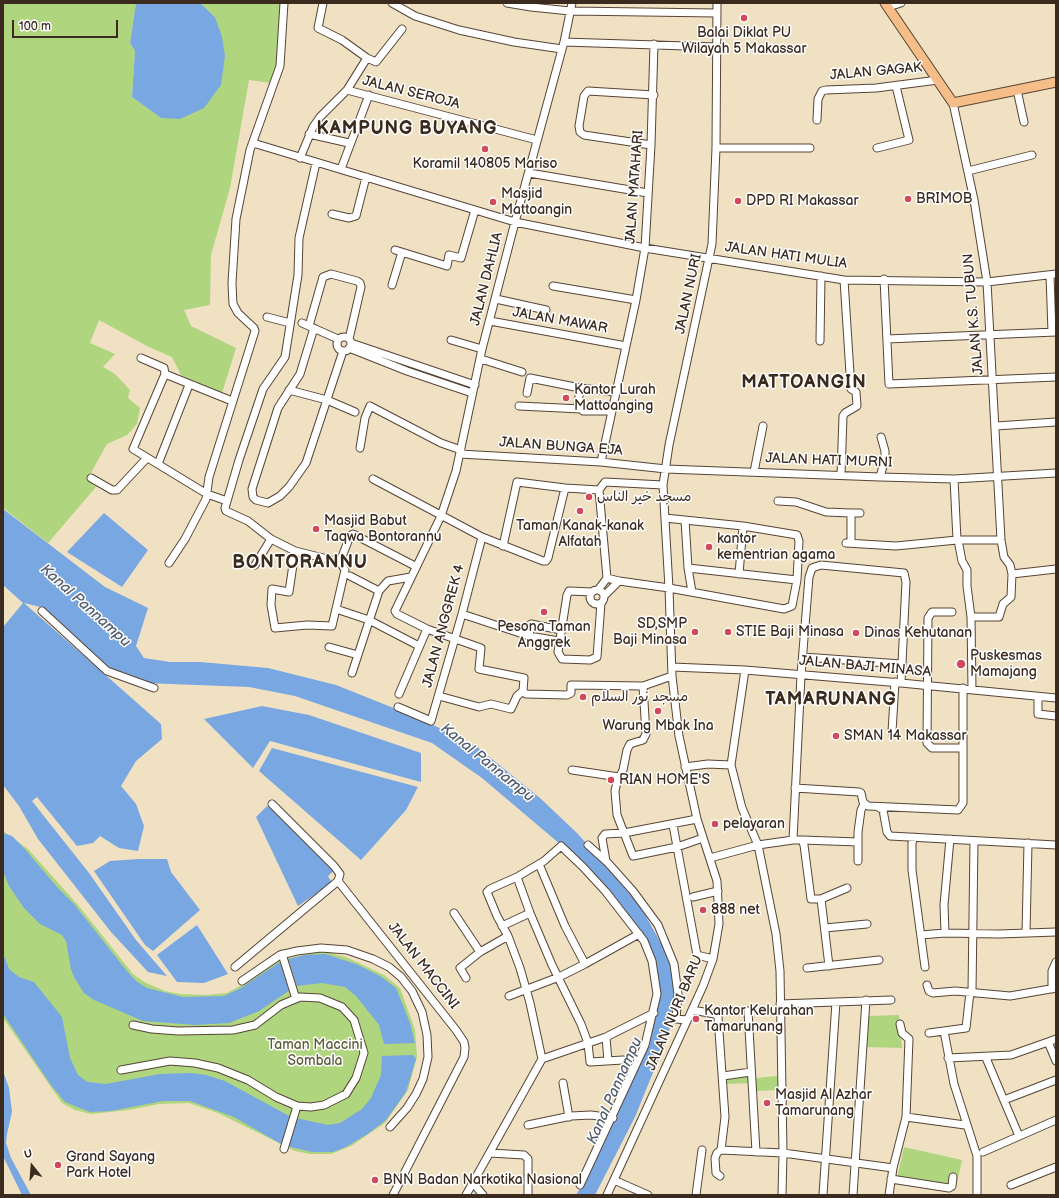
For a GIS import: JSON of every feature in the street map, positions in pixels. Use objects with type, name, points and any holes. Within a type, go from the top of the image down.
[{"type":"main road","name":"JALAN GAGAK","points":[[886,5],[953,103]]},
{"type":"main road","points":[[953,103],[1056,82]]},
{"type":"street","points":[[169,563],[202,509],[209,477],[255,331],[252,325],[238,313],[234,307],[232,283],[236,219],[246,168],[253,143],[280,66],[284,3]]},
{"type":"street","points":[[323,3],[318,28],[342,40],[367,58],[376,62],[402,29]]},
{"type":"street","points":[[392,3],[415,16],[459,30],[514,42],[563,46],[654,44],[717,47]]},
{"type":"street","points":[[507,3],[570,11],[658,14],[717,13]]},
{"type":"street","name":"JALAN DAHLIA","points":[[427,629],[395,613],[441,516],[461,452],[482,349],[563,46],[572,3]]},
{"type":"street","name":"JALAN NURI","points":[[672,667],[663,468],[710,258],[714,211],[716,148],[717,3]]},
{"type":"street","points":[[886,5],[900,3]]},
{"type":"street","name":"JALAN MATAHARI","points":[[601,462],[636,300],[644,248],[654,95],[654,44]]},
{"type":"street","points":[[300,158],[309,134],[320,117],[347,90],[367,58]]},
{"type":"street","name":"JALAN GAGAK","points":[[817,120],[818,99],[822,92],[826,90],[896,86],[938,80]]},
{"type":"street","points":[[877,148],[909,140],[896,86]]},
{"type":"street","name":"JALAN SEROJA","points":[[347,90],[537,140]]},
{"type":"street","points":[[1017,90],[1024,122]]},
{"type":"street","points":[[651,145],[584,135],[580,132],[579,126],[584,96],[588,91],[654,95]]},
{"type":"street","points":[[341,169],[349,143],[369,95]]},
{"type":"street","name":"JALAN K.S. TUBUN","points":[[953,103],[968,171],[987,282],[999,477],[1001,540],[1004,557],[1010,565],[1012,574]]},
{"type":"street","points":[[309,134],[349,143]]},
{"type":"street","name":"JALAN HATI MULIA","points":[[253,143],[515,222],[644,248],[844,280],[884,279],[987,282],[1053,275]]},
{"type":"street","points":[[716,148],[810,148]]},
{"type":"street","points":[[968,171],[1032,155]]},
{"type":"street","points":[[295,551],[288,592],[272,589],[271,605],[275,628],[307,625],[332,626],[345,570],[340,562],[295,551],[270,539],[248,521],[226,511],[226,504],[263,389],[285,357],[298,275],[299,238],[316,163]]},
{"type":"street","points":[[529,173],[648,193]]},
{"type":"street","points":[[332,214],[349,218],[356,216],[366,177]]},
{"type":"street","points":[[392,285],[398,251],[447,266],[449,255],[461,258],[475,210]]},
{"type":"street","points":[[331,274],[360,283],[361,286],[348,345],[327,400],[312,448],[299,474],[280,496],[270,502],[262,503],[253,497],[252,489],[278,408],[303,366],[308,326],[323,277],[331,274]]},
{"type":"street","points":[[887,339],[990,336],[1054,332],[1053,275]]},
{"type":"street","points":[[820,276],[820,340]]},
{"type":"street","points":[[884,279],[889,384],[1056,376]]},
{"type":"street","points":[[841,475],[843,416],[845,412],[857,406],[856,392],[851,389],[844,280]]},
{"type":"street","points":[[554,286],[636,300]]},
{"type":"street","points":[[496,299],[546,310]]},
{"type":"street","points":[[267,317],[290,323]]},
{"type":"street","name":"JALAN MAWAR","points":[[490,321],[626,346]]},
{"type":"street","points":[[308,326],[338,339],[342,336],[348,345],[407,371],[472,393]]},
{"type":"street","points":[[338,339],[337,346],[348,345],[410,363],[475,385]]},
{"type":"street","points":[[451,340],[482,349]]},
{"type":"street","points":[[141,358],[164,368],[165,374],[133,446],[134,450],[206,494],[226,504]]},
{"type":"street","points":[[481,359],[522,372]]},
{"type":"street","points":[[407,371],[410,363]]},
{"type":"street","points":[[165,374],[189,385],[232,401]]},
{"type":"street","points":[[446,384],[449,376]]},
{"type":"street","points":[[527,393],[530,378],[580,388],[616,392]]},
{"type":"street","points":[[158,464],[189,385]]},
{"type":"street","points":[[580,388],[578,405],[581,409]]},
{"type":"street","points":[[289,390],[327,400],[355,412]]},
{"type":"street","name":"JALAN BUNGA EJA","points":[[360,448],[365,418],[370,406],[440,443],[461,452],[663,468]]},
{"type":"street","points":[[519,406],[612,411]]},
{"type":"street","points":[[996,426],[1056,422]]},
{"type":"street","points":[[754,472],[763,426]]},
{"type":"street","points":[[880,477],[885,459],[885,450],[881,438]]},
{"type":"street","points":[[91,478],[112,490],[117,490],[147,458]]},
{"type":"street","name":"JALAN HATI MURNI","points":[[663,468],[954,479],[1056,472]]},
{"type":"street","points":[[373,479],[482,537],[546,561],[565,488]]},
{"type":"street","points":[[954,479],[958,540],[962,561],[967,570],[967,586],[971,617],[972,690]]},
{"type":"street","points":[[503,546],[517,482],[565,488],[599,490]]},
{"type":"street","points":[[607,578],[599,490],[605,482],[663,485]]},
{"type":"street","points":[[778,501],[796,502],[826,512],[860,513]]},
{"type":"street","points":[[851,513],[849,543],[896,546],[958,540],[1001,540]]},
{"type":"street","points":[[607,578],[778,608],[789,609],[794,602],[800,541],[797,535],[743,526],[665,518]]},
{"type":"street","points":[[685,520],[688,568],[692,592]]},
{"type":"street","points":[[739,574],[743,526]]},
{"type":"street","points":[[340,562],[350,534],[416,566]]},
{"type":"street","name":"JALAN ANGGREK 4","points":[[398,707],[431,721],[462,614],[482,537]]},
{"type":"street","points":[[255,565],[270,539]]},
{"type":"street","points":[[793,840],[801,675],[809,577],[812,568],[821,565],[904,573],[906,582],[901,664],[892,732]]},
{"type":"street","points":[[688,568],[797,580]]},
{"type":"street","points":[[971,617],[999,617],[1003,604],[1010,597],[1012,574],[1056,569]]},
{"type":"street","points":[[350,576],[379,592]]},
{"type":"street","points":[[352,673],[369,620],[379,592],[384,583],[391,580],[411,577]]},
{"type":"street","points":[[599,606],[591,601],[591,592],[607,578]]},
{"type":"street","points":[[604,596],[603,592],[572,591],[568,593],[558,652],[560,658],[590,660],[597,657],[599,606],[604,596],[619,581]]},
{"type":"street","points":[[336,609],[369,620],[419,646]]},
{"type":"street","points":[[42,611],[107,671],[154,688]]},
{"type":"street","points":[[952,612],[932,612],[928,618],[926,685],[928,746],[932,748],[962,748]]},
{"type":"street","points":[[462,614],[529,636],[560,641]]},
{"type":"street","points":[[529,636],[530,624],[561,630]]},
{"type":"street","points":[[399,694],[427,629],[454,640],[482,648],[478,667],[481,670],[524,678],[522,691],[517,696],[511,709],[491,704],[479,707],[439,696]]},
{"type":"street","points":[[329,647],[358,655]]},
{"type":"street","points":[[803,657],[901,664]]},
{"type":"street","name":"JALAN BAJI MINASA","points":[[672,667],[745,670],[898,682],[1056,698]]},
{"type":"street","name":"JALAN NURI BARU","points":[[607,1195],[634,1127],[654,1095],[692,1010],[713,959],[719,924],[718,891],[710,858],[697,820],[679,736],[672,667]]},
{"type":"street","points":[[745,670],[731,765],[742,808],[758,845],[776,934],[780,972],[783,1153],[782,1195]]},
{"type":"street","points":[[522,691],[530,695],[565,696],[570,694],[571,685],[574,684],[643,686],[672,676]]},
{"type":"street","points":[[643,686],[646,734],[643,740],[629,746],[623,770],[619,777],[615,791],[617,815],[633,856],[677,847],[703,838]]},
{"type":"street","points":[[864,804],[954,811],[960,809],[963,803],[963,688]]},
{"type":"street","points":[[1038,697],[1038,714],[1056,716]]},
{"type":"street","points":[[685,767],[708,764],[731,765]]},
{"type":"street","points":[[572,770],[619,777]]},
{"type":"street","points":[[795,788],[861,793],[864,804],[861,810],[858,861]]},
{"type":"street","name":"JALAN MACCINI","points":[[272,804],[334,866],[340,874],[338,881],[453,1025],[464,1042],[465,1048],[460,1066],[393,1195]]},
{"type":"street","points":[[878,806],[883,811],[888,834],[890,836],[1056,845]]},
{"type":"street","points":[[606,861],[602,836],[605,834],[624,833],[697,820]]},
{"type":"street","points":[[673,825],[697,955],[713,959]]},
{"type":"street","points":[[914,837],[912,843],[912,870],[925,967]]},
{"type":"street","points":[[945,933],[944,905],[950,839]]},
{"type":"street","points":[[710,858],[758,845],[793,840],[858,842]]},
{"type":"street","points":[[802,840],[812,899],[821,899],[847,888]]},
{"type":"street","points":[[929,1033],[944,1032],[948,1029],[966,1027],[971,992],[974,840]]},
{"type":"street","points":[[1026,933],[1028,843]]},
{"type":"street","points":[[588,845],[606,861],[633,891],[661,931],[674,964],[678,994],[676,1019],[687,1020]]},
{"type":"street","points":[[466,1195],[542,1059],[526,989],[508,936],[492,906],[488,890],[518,877],[539,864],[561,846],[606,892],[639,934],[648,951],[655,975],[657,994],[654,1014],[645,1046],[580,1185]]},
{"type":"street","points":[[539,864],[560,915],[585,964]]},
{"type":"street","points":[[518,877],[530,913],[581,1024],[588,1043],[590,1062],[623,1060]]},
{"type":"street","points":[[235,968],[338,881]]},
{"type":"street","points":[[693,897],[718,891]]},
{"type":"street","points":[[821,899],[829,966]]},
{"type":"street","points":[[454,913],[480,952]]},
{"type":"street","points":[[502,926],[530,913]]},
{"type":"street","points":[[825,928],[867,924]]},
{"type":"street","points":[[921,935],[945,933],[1056,932]]},
{"type":"street","points":[[509,996],[559,978],[639,934]]},
{"type":"street","points":[[466,978],[460,968],[480,952],[508,936]]},
{"type":"street","points":[[242,981],[268,962],[283,956],[313,949],[336,949],[351,952],[373,959],[389,967],[401,977],[412,991],[419,1005],[425,1025],[428,1046],[427,1061],[416,1094],[407,1108],[390,1127]]},
{"type":"street","points":[[283,956],[295,990],[296,999]]},
{"type":"street","points":[[807,968],[879,960]]},
{"type":"street","points":[[928,985],[931,993],[955,991],[1010,996],[1054,988],[1052,971],[1056,962]]},
{"type":"street","points":[[121,1070],[170,1062],[195,1063],[218,1068],[248,1080],[296,1109],[324,1105],[346,1094],[356,1078],[364,1053],[354,1020],[342,1007],[320,998],[300,997],[281,1005],[255,1025],[233,1030],[178,1031],[152,1029],[133,1025]]},
{"type":"street","points":[[853,1195],[866,1000]]},
{"type":"street","points":[[780,1004],[891,1000]]},
{"type":"street","points":[[823,1195],[834,1051],[836,1002]]},
{"type":"street","points":[[692,1010],[717,1014],[725,1117],[721,1150],[717,1153],[715,1158],[717,1174],[720,1176]]},
{"type":"street","points":[[748,1011],[756,1152]]},
{"type":"street","points":[[542,1059],[606,1037],[654,1014]]},
{"type":"street","points":[[889,1195],[893,1168],[906,1117],[910,1039],[902,1033],[900,1024]]},
{"type":"street","points":[[944,1032],[948,1058],[966,1125],[977,1156],[977,1195]]},
{"type":"street","points":[[606,1037],[608,1061]]},
{"type":"street","points":[[948,1058],[986,1058],[1011,1055],[1056,1039]]},
{"type":"street","points":[[1048,1042],[1056,1061]]},
{"type":"street","points":[[986,1058],[1019,1136]]},
{"type":"street","points":[[723,1076],[751,1072]]},
{"type":"street","points":[[1004,1100],[1056,1080]]},
{"type":"street","points":[[563,1083],[569,1117]]},
{"type":"street","points":[[284,1147],[296,1109]]},
{"type":"street","points":[[528,1125],[569,1117],[591,1115],[612,1119]]},
{"type":"street","points":[[906,1117],[966,1125]]},
{"type":"street","points":[[982,1152],[1056,1120]]},
{"type":"street","points":[[696,1195],[702,1150]]},
{"type":"street","points":[[721,1150],[783,1153],[893,1168]]},
{"type":"street","points":[[490,1153],[524,1155],[528,1159],[528,1195]]},
{"type":"street","points":[[1011,1185],[1056,1167]]},
{"type":"street","points":[[891,1179],[949,1188],[952,1186],[953,1177]]},
{"type":"street","points":[[614,1180],[648,1195]]},
{"type":"street","points":[[473,1183],[483,1195]]},
{"type":"green space","points":[[3,3],[136,3],[130,43],[135,51],[132,97],[161,118],[215,17],[200,3],[283,3],[277,69],[271,83],[249,80],[230,188],[211,255],[210,305],[184,310],[191,326],[236,348],[222,393],[181,375],[172,357],[149,347],[99,320],[90,343],[115,354],[103,367],[115,374],[130,390],[128,398],[140,408],[137,424],[127,435],[107,444],[87,480],[96,487],[48,543],[3,508]]},
{"type":"green space","name":"Taman Maccini Sombala","points":[[3,831],[28,849],[78,905],[133,974],[146,983],[165,991],[180,994],[206,995],[227,993],[277,961],[311,953],[326,952],[346,957],[384,975],[400,988],[415,1030],[417,1057],[408,1090],[385,1123],[351,1146],[331,1154],[310,1154],[295,1151],[218,1113],[189,1103],[159,1104],[129,1110],[91,1114],[75,1110],[62,1103],[3,1018]]},
{"type":"green space","points":[[899,1015],[902,1048],[867,1047],[869,1016]]},
{"type":"green space","points":[[750,1071],[751,1083],[726,1084],[726,1073]]},
{"type":"green space","points":[[777,1076],[779,1090],[756,1091],[755,1078]]},
{"type":"green space","points":[[904,1147],[962,1160],[955,1191],[897,1178]]},
{"type":"water","points":[[136,3],[200,3],[215,17],[222,37],[225,56],[221,85],[204,108],[180,119],[161,118],[132,97],[135,51],[130,43]]},
{"type":"water","name":"Kanal Pannampu","points":[[3,509],[105,587],[148,608],[136,646],[144,658],[170,662],[200,662],[268,668],[336,685],[391,707],[449,732],[477,747],[540,798],[578,834],[640,906],[662,945],[672,971],[674,998],[669,1033],[635,1117],[595,1195],[576,1195],[584,1182],[648,1047],[658,979],[636,926],[593,872],[482,778],[432,743],[295,696],[249,687],[145,683],[114,672],[44,608],[24,603],[161,724],[162,739],[136,761],[121,786],[136,804],[144,826],[138,851],[119,848],[100,836],[93,843],[77,846],[37,797],[32,801],[89,873],[136,940],[167,976],[148,972],[111,932],[38,839],[19,806],[3,785],[3,627],[23,603],[3,585]]},
{"type":"water","points":[[104,513],[148,550],[122,587],[67,552]]},
{"type":"water","points":[[262,706],[309,715],[421,753],[421,782],[270,741],[253,768],[204,719]]},
{"type":"water","points":[[272,748],[418,787],[406,810],[361,860],[259,771]]},
{"type":"water","points":[[267,806],[295,827],[336,869],[328,876],[332,883],[298,906],[256,817]]},
{"type":"water","points":[[3,833],[12,836],[24,848],[57,887],[74,904],[126,970],[136,981],[147,988],[183,997],[224,996],[241,988],[280,962],[290,990],[259,1011],[229,1023],[195,1025],[143,1021],[94,1000],[84,993],[74,977],[66,941],[62,935],[40,924],[24,908],[9,886],[3,871]]},
{"type":"water","points":[[167,859],[171,872],[200,910],[153,951],[145,945],[94,871],[110,861]]},
{"type":"water","points":[[197,925],[228,974],[204,983],[177,982],[157,955]]},
{"type":"water","points":[[3,944],[4,956],[9,969],[19,977],[34,982],[62,1017],[70,1058],[78,1075],[83,1079],[88,1082],[106,1084],[160,1074],[191,1073],[206,1075],[225,1081],[291,1117],[281,1144],[234,1117],[190,1101],[163,1101],[111,1111],[90,1112],[65,1102],[51,1085],[3,1014]]},
{"type":"water","points":[[325,954],[356,964],[380,976],[396,988],[410,1023],[415,1043],[384,1044],[379,1025],[356,996],[345,987],[322,983],[297,986],[288,959],[305,955]]},
{"type":"water","points":[[413,1055],[416,1059],[406,1092],[386,1120],[369,1133],[346,1147],[333,1152],[312,1152],[286,1146],[296,1118],[328,1125],[340,1123],[362,1109],[371,1098],[381,1075],[382,1056]]},
{"type":"water","points":[[3,1071],[9,1088],[12,1112],[6,1143],[11,1158],[31,1195],[22,1195],[3,1156]]},
{"type":"place","name":"Balai Diklat PU Wilayah 5 Makassar","points":[[744,18]]},
{"type":"place","name":"Koramil 140805 Mariso","points":[[485,149]]},
{"type":"place","name":"BRIMOB","points":[[908,199]]},
{"type":"place","name":"DPD RI Makassar","points":[[738,201]]},
{"type":"place","name":"Masjid Mattoangin","points":[[493,202]]},
{"type":"place","name":"Kantor Lurah Mattoanging","points":[[566,398]]},
{"type":"place","name":"مسجد خير الناس","points":[[589,497]]},
{"type":"place","name":"Taman Kanak-kanak Alfatah","points":[[580,511]]},
{"type":"place","name":"Masjid Babut Taqwa Bontorannu","points":[[316,529]]},
{"type":"place","name":"kantor kementrian agama","points":[[709,547]]},
{"type":"place","name":"Pesona Taman Anggrek","points":[[544,612]]},
{"type":"place","name":"SD,SMP Baji Minasa","points":[[695,632]]},
{"type":"place","name":"STIE Baji Minasa","points":[[728,632]]},
{"type":"place","name":"Dinas Kehutanan","points":[[856,633]]},
{"type":"place","name":"Puskesmas Mamajang","points":[[961,664]]},
{"type":"place","name":"مسجد نور السلام","points":[[583,697]]},
{"type":"place","name":"Warung Mbak Ina","points":[[658,711]]},
{"type":"place","name":"SMAN 14 Makassar","points":[[836,736]]},
{"type":"place","name":"RIAN HOME'S","points":[[611,780]]},
{"type":"place","name":"pelayaran","points":[[715,824]]},
{"type":"place","name":"888 net","points":[[703,910]]},
{"type":"place","name":"Kantor Kelurahan Tamarunang","points":[[696,1019]]},
{"type":"place","name":"Masjid Al Azhar Tamarunang","points":[[767,1103]]},
{"type":"place","name":"Grand Sayang Park Hotel","points":[[58,1165]]},
{"type":"place","name":"BNN Badan Narkotika Nasional","points":[[375,1180]]},
{"type":"district","name":"KAMPUNG BUYANG","points":[[407,129]]},
{"type":"district","name":"MATTOANGIN","points":[[804,383]]},
{"type":"district","name":"BONTORANNU","points":[[300,563]]},
{"type":"district","name":"TAMARUNANG","points":[[831,700]]}]
